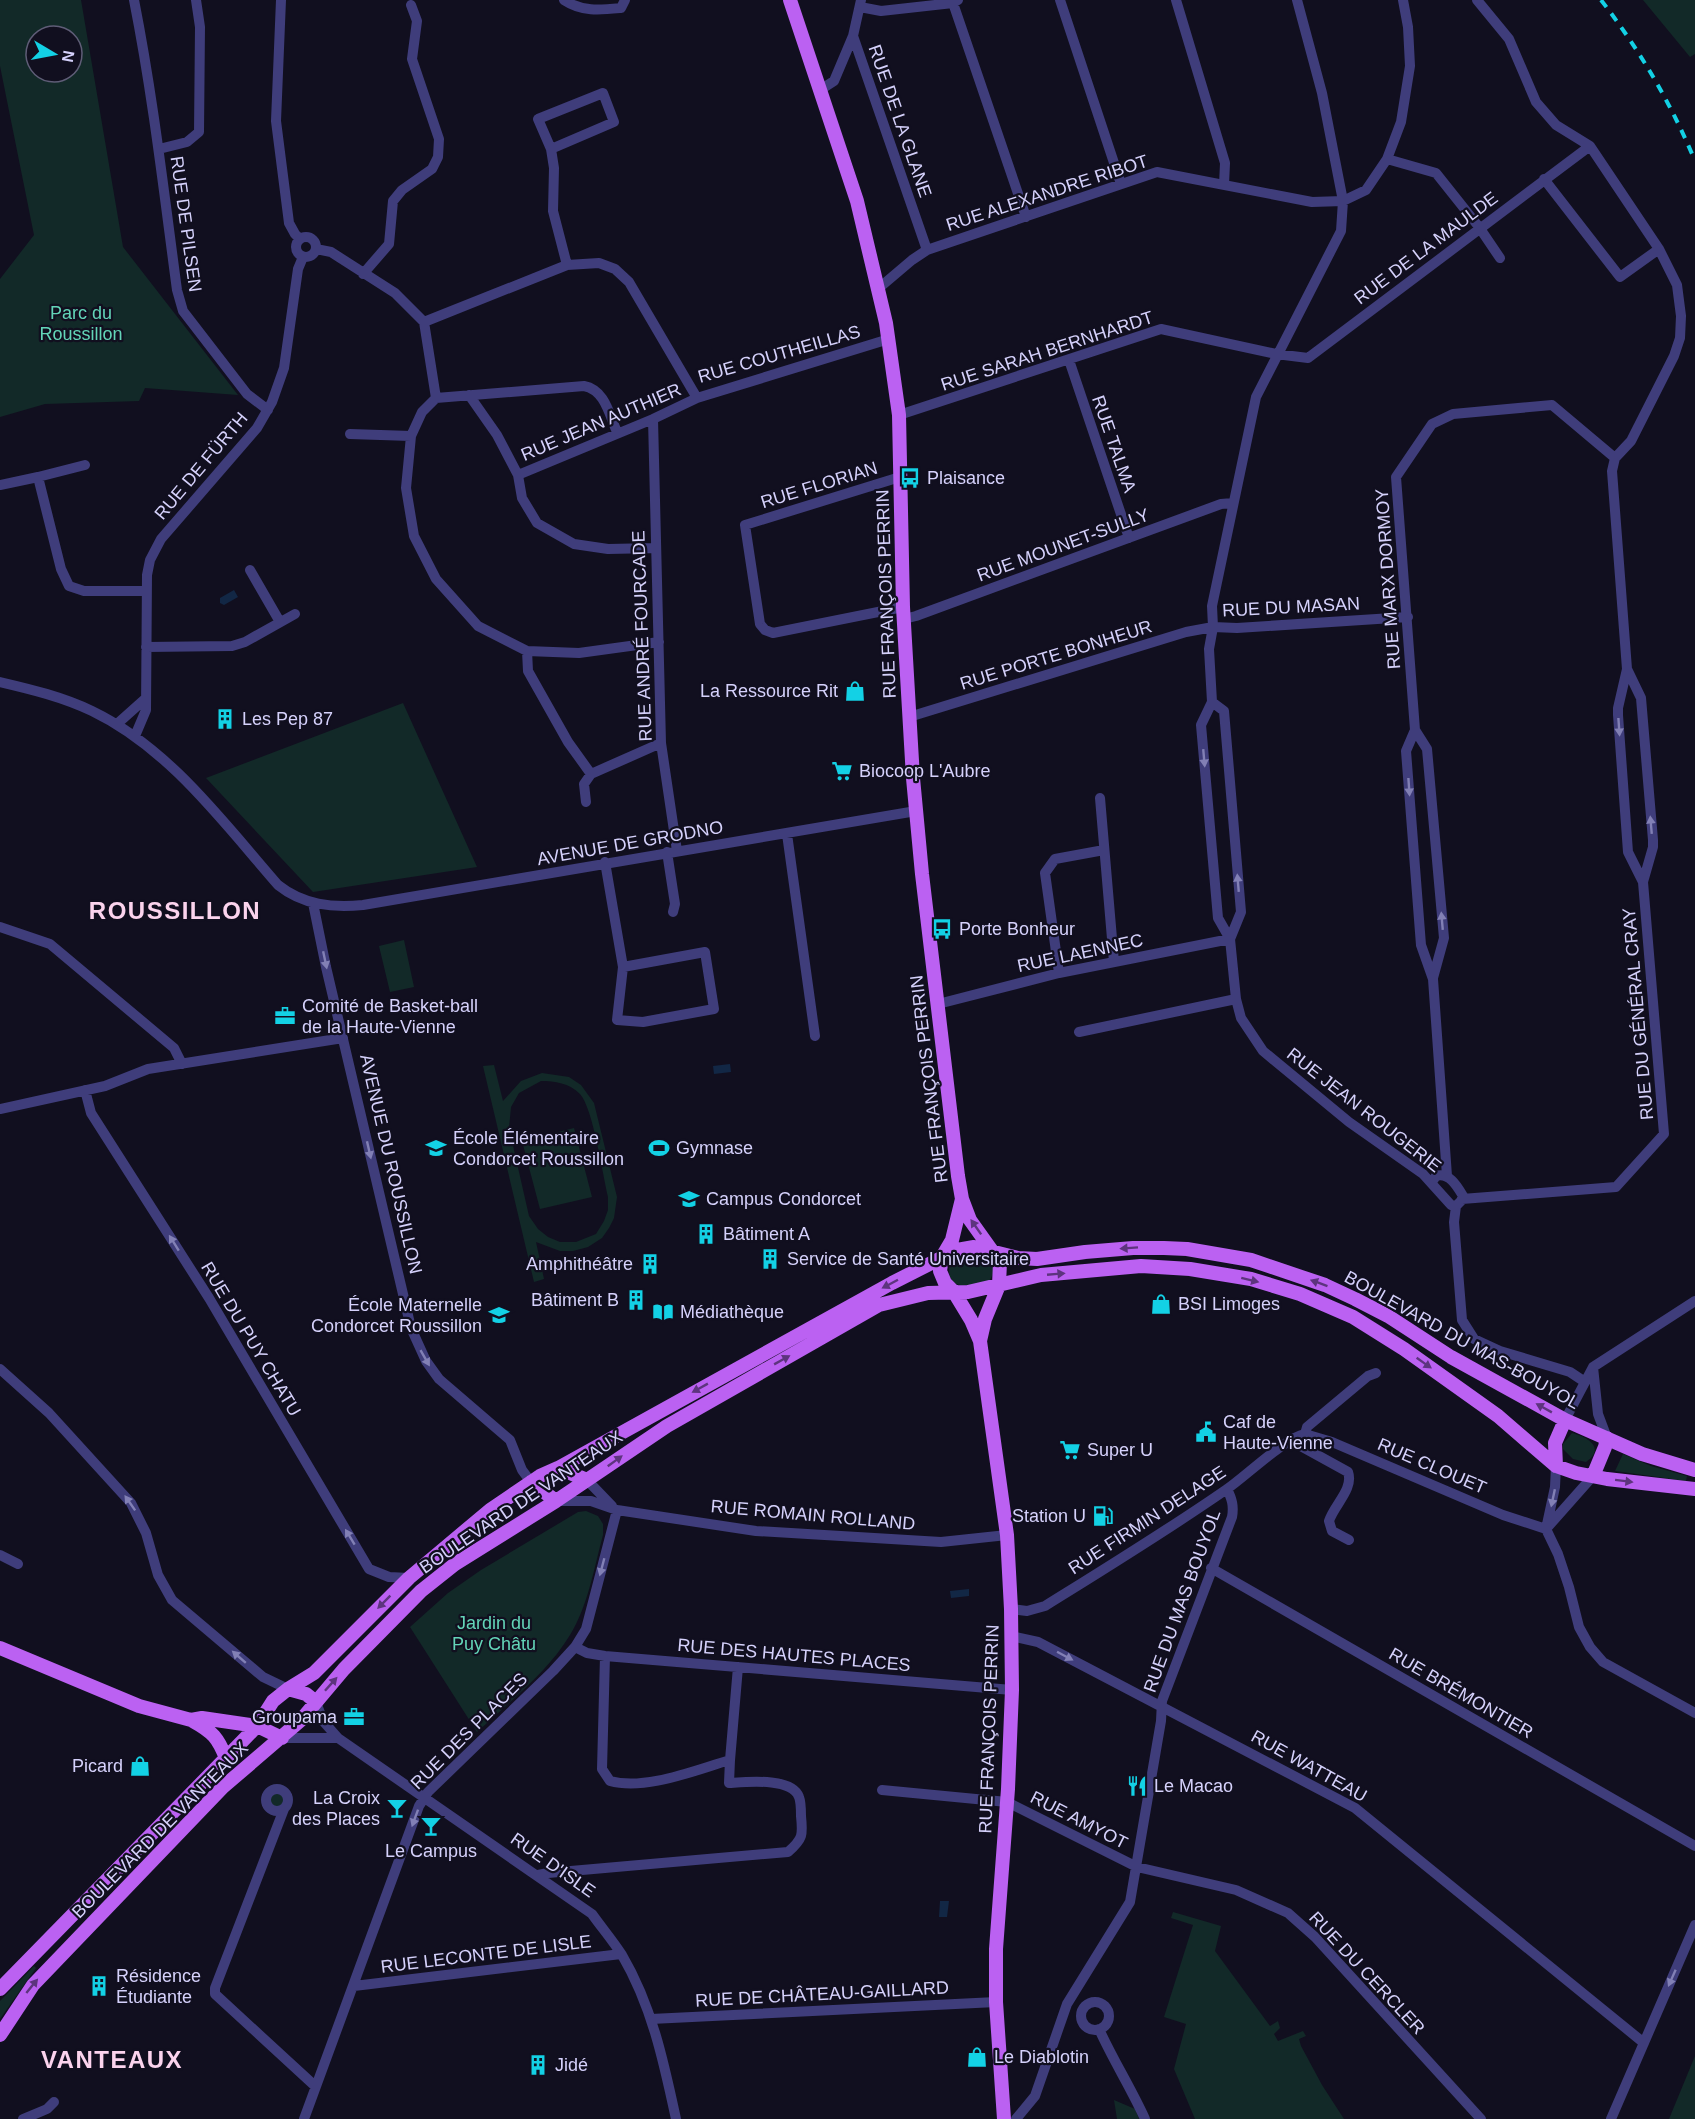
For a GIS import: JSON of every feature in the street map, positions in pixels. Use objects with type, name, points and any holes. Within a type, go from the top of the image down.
[{"type":"main road","name":"RUE FRANÇOIS PERRIN","points":[[790,0],[857,201],[889,339],[899,415],[903,613],[909,717],[916,811],[938,1004],[962,1199],[970,1220],[1000,1262],[999,1285],[985,1319],[980,1341]]},
{"type":"main road","name":"RUE FRANÇOIS PERRIN","points":[[962,1199],[952,1240],[942,1257],[940,1271],[942,1278],[954,1292],[971,1320],[980,1341],[1007,1535],[1011,1609],[1012,1690],[1007,1802],[997,1934],[996,2002],[1004,2119]]},
{"type":"main road","name":"BOULEVARD DE VANTEAUX","points":[[0,1989],[257,1726],[273,1701],[314,1673],[409,1578],[490,1509],[531,1482],[781,1343],[942,1257],[957,1250],[974,1247],[994,1251]]},
{"type":"main road","name":"BOULEVARD DU MAS-BOUYOL","points":[[994,1251],[1018,1258],[1037,1259],[1096,1251],[1164,1248],[1187,1249],[1251,1260],[1325,1285],[1388,1316],[1451,1357],[1606,1443],[1695,1470]]},
{"type":"main road","name":"BOULEVARD DU MAS-BOUYOL","points":[[999,1285],[1041,1275],[1141,1266],[1218,1273],[1251,1279],[1300,1294],[1353,1317],[1404,1349],[1498,1416],[1556,1466],[1593,1476],[1695,1489]]},
{"type":"main road","name":"BOULEVARD DE VANTEAUX","points":[[0,2035],[33,1985],[223,1788],[277,1735],[301,1720],[311,1698],[349,1664],[421,1591],[455,1564],[556,1501],[667,1426],[879,1305],[928,1293],[968,1292],[999,1285]]},
{"type":"main road","points":[[1556,1466],[1555,1443],[1565,1420]]},
{"type":"main road","points":[[1593,1476],[1606,1443]]},
{"type":"main road","points":[[558,1468],[587,1480]]},
{"type":"main road","name":"AVENUE DU ROUSSILLON","points":[[531,1482],[556,1501]]},
{"type":"main road","points":[[0,1648],[139,1706],[191,1720],[210,1730],[217,1738],[226,1758]]},
{"type":"main road","points":[[288,1689],[311,1698]]},
{"type":"main road","points":[[191,1720],[202,1718],[257,1726],[277,1735]]},
{"type":"street","points":[[134,0],[159,149]]},
{"type":"street","name":"RUE DE PILSEN","points":[[196,0],[200,27],[199,132],[187,142],[159,149],[177,290],[183,311],[247,394],[268,410]]},
{"type":"street","points":[[281,0],[276,121],[290,223],[300,239]]},
{"type":"street","points":[[564,0],[576,8],[604,5],[621,8],[625,0]]},
{"type":"street","points":[[1060,0],[1121,184]]},
{"type":"street","points":[[1176,0],[1225,163],[1224,185]]},
{"type":"street","name":"RUE JEAN ROUGERIE","points":[[1297,0],[1322,93],[1343,201],[1341,231],[1256,397],[1212,606],[1213,627],[1209,650],[1212,702],[1201,725],[1218,918],[1230,939],[1236,999],[1241,1018],[1263,1051],[1349,1122],[1423,1174],[1456,1203]]},
{"type":"street","points":[[1343,201],[1366,190],[1387,159],[1401,122],[1410,66],[1408,27],[1403,0]]},
{"type":"street","points":[[1477,0],[1509,39],[1536,102],[1556,125],[1590,146],[1659,249],[1677,285],[1681,316],[1680,339],[1674,356],[1631,441],[1615,458]]},
{"type":"street","points":[[820,90],[834,81],[854,36],[860,3],[881,10],[956,1],[1026,217]]},
{"type":"street","points":[[363,274],[389,244],[393,201],[402,190],[432,169],[438,158],[439,139],[412,59],[417,21],[411,4]]},
{"type":"street","name":"RUE DE LA GLANE","points":[[854,36],[927,250]]},
{"type":"street","points":[[550,149],[614,122],[603,93],[538,119],[550,149],[554,168],[553,211],[567,265]]},
{"type":"street","name":"RUE DE LA MAULDE","points":[[1276,354],[1308,358],[1479,227],[1590,146]]},
{"type":"street","points":[[1387,159],[1436,173],[1479,227],[1500,258]]},
{"type":"street","name":"RUE ALEXANDRE RIBOT","points":[[879,288],[927,250],[1157,172],[1312,202],[1343,201]]},
{"type":"street","points":[[1545,179],[1620,277],[1659,249]]},
{"type":"street","points":[[300,239],[309,238],[316,249]]},
{"type":"street","points":[[300,239],[296,249],[303,257],[311,256],[316,249]]},
{"type":"street","points":[[316,249],[331,252],[395,293],[424,322],[436,398]]},
{"type":"street","name":"RUE DE FÜRTH","points":[[135,736],[146,710],[146,591],[150,561],[161,539],[257,428],[268,410],[277,392],[284,368],[298,269],[303,257]]},
{"type":"street","name":"RUE COUTHEILLAS","points":[[424,322],[567,265],[599,263],[615,269],[629,282],[697,398],[889,339]]},
{"type":"street","name":"RUE SARAH BERNHARDT","points":[[899,415],[1161,329],[1276,354]]},
{"type":"street","name":"RUE TALMA","points":[[1069,360],[1129,538]]},
{"type":"street","points":[[617,432],[601,395],[592,388],[584,386],[436,398],[422,412],[411,436],[406,488],[412,526],[414,536],[436,579],[477,626],[527,651],[579,653],[659,642]]},
{"type":"street","points":[[469,395],[497,435],[518,476],[522,498],[537,523],[574,544],[608,549],[656,548]]},
{"type":"street","name":"RUE JEAN AUTHIER","points":[[518,476],[697,398]]},
{"type":"street","name":"RUE MARX DORMOY","points":[[1433,979],[1444,938],[1426,749],[1415,730],[1396,477],[1432,424],[1453,414],[1552,405],[1615,458]]},
{"type":"street","name":"RUE ANDRÉ FOURCADE","points":[[653,419],[661,743],[672,852],[675,904],[673,912]]},
{"type":"street","points":[[350,434],[411,436]]},
{"type":"street","name":"RUE DU GÉNÉRAL CRAY","points":[[1615,458],[1612,471],[1627,669],[1618,708],[1628,852],[1643,882]]},
{"type":"street","points":[[0,485],[85,465]]},
{"type":"street","points":[[38,477],[61,569],[69,586],[84,591],[146,591]]},
{"type":"street","name":"RUE FLORIAN","points":[[900,477],[745,525],[760,624],[765,630],[773,633],[903,613]]},
{"type":"street","name":"RUE MOUNET-SULLY","points":[[903,613],[916,616],[1221,504],[1233,503]]},
{"type":"street","points":[[250,570],[280,622]]},
{"type":"street","points":[[147,647],[232,646],[245,642],[295,614]]},
{"type":"street","name":"RUE DU MASAN","points":[[1213,627],[1249,627],[1408,616]]},
{"type":"street","name":"RUE PORTE BONHEUR","points":[[909,717],[1186,632],[1213,627]]},
{"type":"street","points":[[527,651],[528,671],[568,742],[591,774]]},
{"type":"street","name":"RUE DU GÉNÉRAL CRAY","points":[[1456,1203],[1616,1187],[1664,1134],[1643,882],[1653,840],[1641,698],[1627,669]]},
{"type":"street","points":[[0,682],[28,688],[90,710],[135,736],[191,784],[278,885],[294,896],[313,903]]},
{"type":"street","points":[[117,724],[145,699]]},
{"type":"street","name":"RUE JEAN ROUGERIE","points":[[1212,702],[1224,711],[1241,912],[1230,939]]},
{"type":"street","name":"RUE MARX DORMOY","points":[[1415,730],[1406,751],[1421,945],[1433,979],[1447,1176]]},
{"type":"street","points":[[585,802],[584,784],[591,774],[661,743]]},
{"type":"street","points":[[1100,798],[1114,962]]},
{"type":"street","name":"AVENUE DE GRODNO","points":[[313,903],[350,907],[916,811]]},
{"type":"street","points":[[787,834],[815,1036]]},
{"type":"street","points":[[1059,973],[1045,873],[1055,859],[1104,850]]},
{"type":"street","points":[[605,862],[622,967],[617,1020],[643,1022],[714,1009],[705,952],[622,967]]},
{"type":"street","name":"AVENUE DU ROUSSILLON","points":[[313,903],[411,1329],[438,1379],[510,1440],[522,1470],[531,1482]]},
{"type":"street","points":[[0,927],[50,944],[174,1048],[182,1064]]},
{"type":"street","name":"RUE LAENNEC","points":[[938,1004],[1059,973],[1230,939]]},
{"type":"street","points":[[1079,1032],[1236,999]]},
{"type":"street","points":[[0,1109],[105,1086],[148,1069],[343,1038]]},
{"type":"street","name":"RUE DU PUY CHATU","points":[[85,1090],[89,1107],[208,1298],[369,1569],[389,1577],[409,1578]]},
{"type":"street","points":[[1432,1182],[1436,1176],[1441,1174],[1447,1176],[1463,1196],[1456,1203],[1454,1222],[1462,1320],[1474,1339],[1500,1351],[1570,1372],[1585,1382]]},
{"type":"street","points":[[1565,1420],[1593,1367],[1695,1301]]},
{"type":"street","points":[[1593,1367],[1598,1414],[1606,1443]]},
{"type":"street","points":[[0,1369],[49,1413],[131,1503],[146,1533],[158,1575],[172,1600],[263,1677],[288,1689]]},
{"type":"street","name":"RUE FIRMIN DELAGE","points":[[1011,1609],[1027,1611],[1045,1606],[1174,1525],[1227,1489],[1292,1439],[1305,1434],[1307,1428],[1315,1420],[1368,1376],[1376,1373]]},
{"type":"street","name":"RUE CLOUET","points":[[1305,1434],[1332,1443],[1503,1515],[1546,1529]]},
{"type":"street","points":[[1292,1439],[1348,1472],[1350,1479],[1348,1486],[1329,1521],[1332,1531],[1349,1540]]},
{"type":"street","points":[[1556,1466],[1555,1487],[1546,1529],[1558,1554],[1569,1587],[1578,1627],[1590,1647],[1603,1662],[1695,1713]]},
{"type":"street","points":[[1546,1529],[1593,1476]]},
{"type":"street","points":[[587,1480],[617,1510]]},
{"type":"street","name":"RUE DU MAS BOUYOL","points":[[1017,2119],[1035,2096],[1067,2004],[1130,1902],[1161,1721],[1161,1701],[1234,1509],[1227,1489]]},
{"type":"street","name":"RUE ROMAIN ROLLAND","points":[[556,1501],[591,1501],[617,1510],[756,1532],[941,1542],[1007,1535]]},
{"type":"street","name":"RUE DES PLACES","points":[[304,2119],[419,1806],[424,1798],[575,1647],[586,1629],[617,1510]]},
{"type":"street","points":[[0,1555],[18,1564]]},
{"type":"street","name":"RUE BRÉMONTIER","points":[[1211,1568],[1695,1846]]},
{"type":"street","name":"RUE WATTEAU","points":[[1011,1635],[1038,1642],[1355,1808],[1644,2043]]},
{"type":"street","name":"RUE DES HAUTES PLACES","points":[[575,1647],[587,1653],[605,1656],[1012,1690]]},
{"type":"street","points":[[605,1656],[602,1769],[610,1780],[623,1784],[660,1779],[730,1760]]},
{"type":"street","points":[[538,1875],[788,1852],[800,1842],[802,1833],[800,1797],[792,1788],[774,1783],[729,1783],[738,1667]]},
{"type":"street","name":"RUE D'ISLE","points":[[311,1698],[323,1721],[338,1738],[592,1914],[621,1954],[651,2019],[657,2034],[676,2119]]},
{"type":"street","points":[[277,1735],[338,1738]]},
{"type":"street","points":[[882,1790],[1007,1802]]},
{"type":"street","name":"RUE AMYOT","points":[[1007,1802],[1137,1867]]},
{"type":"street","points":[[284,1809],[219,1978],[216,1994],[315,2086]]},
{"type":"street","name":"RUE DU CERCLER","points":[[1137,1867],[1236,1890],[1288,1913],[1315,1937],[1481,2119]]},
{"type":"street","points":[[1611,2119],[1692,1942],[1695,1924]]},
{"type":"street","name":"RUE LECONTE DE LISLE","points":[[354,1986],[621,1954]]},
{"type":"street","name":"RUE DE CHÂTEAU-GAILLARD","points":[[651,2019],[996,2002]]},
{"type":"street","points":[[1098,2002],[1108,2011],[1107,2024],[1099,2029],[1086,2027],[1081,2019],[1082,2010],[1089,2003],[1098,2002]]},
{"type":"street","points":[[1067,2004],[1082,2010]]},
{"type":"street","points":[[1099,2029],[1146,2119]]},
{"type":"street","points":[[23,2119],[47,2109],[54,2102]]},
{"type":"green space","name":"Parc du Roussillon","points":[[0,0],[81,0],[123,247],[238,395],[145,388],[139,401],[45,404],[0,417],[0,279],[34,235],[0,66]]},
{"type":"green space","points":[[1643,0],[1695,0],[1695,54],[1690,57]]},
{"type":"green space","points":[[403,703],[477,867],[313,892],[206,778]]},
{"type":"green space","points":[[404,940],[414,987],[390,992],[379,946]]},
{"type":"green space","points":[[494,1065],[503,1101],[521,1081],[542,1073],[569,1077],[581,1085],[594,1103],[617,1197],[614,1218],[609,1228],[602,1238],[588,1247],[573,1251],[560,1251],[536,1242],[544,1279],[534,1282],[483,1066]],"holes":[[[541,1081],[571,1087],[580,1094],[585,1102],[593,1127],[608,1197],[608,1210],[596,1234],[576,1242],[560,1242],[548,1237],[538,1229],[529,1216],[509,1128],[511,1107],[519,1093]]]},
{"type":"green space","points":[[574,1128],[592,1197],[540,1209],[522,1141]]},
{"type":"green space","points":[[961,1255],[988,1257],[993,1269],[989,1281],[973,1285],[954,1283],[950,1278],[950,1261]]},
{"type":"green space","points":[[1572,1433],[1589,1440],[1595,1448],[1592,1457],[1586,1462],[1573,1459],[1563,1449],[1563,1444]]},
{"type":"green space","points":[[1623,1454],[1651,1466],[1687,1476],[1686,1481],[1615,1471]]},
{"type":"green space","name":"Jardin du Puy Châtu","points":[[586,1511],[598,1516],[603,1524],[603,1535],[590,1586],[576,1624],[561,1649],[539,1674],[477,1732],[410,1627],[448,1593],[481,1570],[578,1512]]},
{"type":"green space","points":[[277,1793],[282,1795],[284,1800],[282,1805],[277,1807],[272,1805],[270,1800],[272,1795]]},
{"type":"green space","points":[[1173,1912],[1221,1926],[1215,1951],[1270,2026],[1278,2021],[1280,2028],[1274,2034],[1278,2041],[1303,2031],[1306,2036],[1299,2039],[1301,2046],[1344,2119],[1195,2119],[1174,2069],[1186,2024],[1164,2017],[1193,1925],[1171,1918]]},
{"type":"green space","points":[[34,1966],[36,1968],[0,2019],[0,2001]]},
{"type":"green space","points":[[1695,2056],[1695,2119],[1669,2119]]},
{"type":"green space","points":[[1114,2100],[1135,2109],[1139,2119],[1117,2119]]},
{"type":"water","points":[[234,590],[238,597],[224,605],[220,603],[220,598]]},
{"type":"water","points":[[730,1064],[731,1072],[714,1074],[713,1066]]},
{"type":"water","points":[[969,1589],[969,1596],[951,1598],[950,1591]]},
{"type":"water","points":[[940,1901],[949,1901],[947,1917],[939,1917]]},
{"type":"railway","points":[[1601,0],[1653,77],[1676,118],[1695,161]]},
{"type":"place","name":"Plaisance","points":[[910,478]]},
{"type":"place","name":"La Ressource Rit","points":[[855,691]]},
{"type":"place","name":"Les Pep 87","points":[[225,719]]},
{"type":"place","name":"Biocoop L'Aubre","points":[[842,771]]},
{"type":"place","name":"Porte Bonheur","points":[[942,929]]},
{"type":"place","name":"Comité de Basket-ball de la Haute-Vienne","points":[[285,1016]]},
{"type":"place","name":"École Élémentaire Condorcet Roussillon","points":[[436,1148]]},
{"type":"place","name":"Gymnase","points":[[659,1148]]},
{"type":"place","name":"Campus Condorcet","points":[[689,1199]]},
{"type":"place","name":"Bâtiment A","points":[[706,1234]]},
{"type":"place","name":"Service de Santé Universitaire","points":[[770,1259]]},
{"type":"place","name":"Amphithéâtre","points":[[650,1264]]},
{"type":"place","name":"Bâtiment B","points":[[636,1300]]},
{"type":"place","name":"BSI Limoges","points":[[1161,1304]]},
{"type":"place","name":"Médiathèque","points":[[663,1312]]},
{"type":"place","name":"École Maternelle Condorcet Roussillon","points":[[499,1315]]},
{"type":"place","name":"Caf de Haute-Vienne","points":[[1206,1432]]},
{"type":"place","name":"Super U","points":[[1070,1450]]},
{"type":"place","name":"Station U","points":[[1103,1516]]},
{"type":"place","name":"Groupama","points":[[354,1717]]},
{"type":"place","name":"Picard","points":[[140,1766]]},
{"type":"place","name":"Le Macao","points":[[1137,1786]]},
{"type":"place","name":"La Croix des Places","points":[[397,1808]]},
{"type":"place","name":"Le Campus","points":[[431,1826]]},
{"type":"place","name":"Résidence Étudiante","points":[[99,1986]]},
{"type":"place","name":"Le Diablotin","points":[[977,2057]]},
{"type":"place","name":"Jidé","points":[[538,2065]]},
{"type":"district","name":"ROUSSILLON","points":[[175,910]]},
{"type":"district","name":"VANTEAUX","points":[[112,2059]]}]
